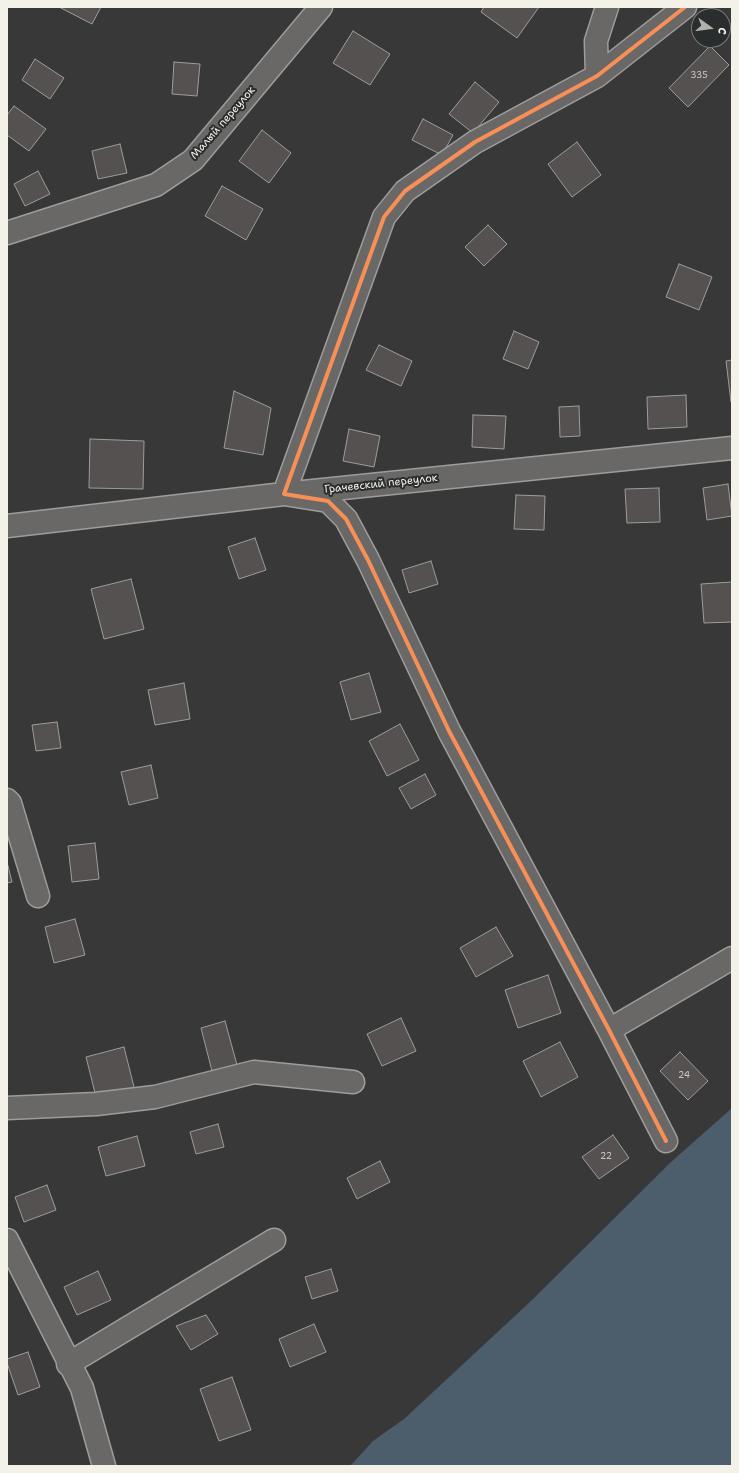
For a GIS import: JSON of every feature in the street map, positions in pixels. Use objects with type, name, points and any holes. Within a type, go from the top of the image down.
[{"type":"street","name":"Малый переулок","points":[[7,233],[156,185],[193,160],[321,7]]},
{"type":"street","points":[[597,76],[596,41],[607,7]]},
{"type":"street","points":[[666,1141],[609,1030],[449,731],[368,560],[346,518],[328,501],[284,494],[384,217],[405,191],[475,142],[597,76],[684,7]]},
{"type":"street","name":"Грачевский переулок","points":[[7,526],[284,494],[732,448]]},
{"type":"street","points":[[7,800],[10,803],[38,896]]},
{"type":"street","points":[[609,1030],[732,958]]},
{"type":"street","points":[[7,1108],[96,1104],[155,1097],[254,1072],[353,1082]]},
{"type":"street","points":[[7,1240],[68,1364],[82,1388],[104,1466]]},
{"type":"street","points":[[68,1364],[274,1240]]},
{"type":"water","points":[[732,1108],[732,1466],[350,1466],[373,1441],[404,1419],[532,1300],[671,1162]]},
{"type":"building","points":[[59,7],[101,7],[92,24]]},
{"type":"building","points":[[484,7],[539,7],[517,38],[481,12]]},
{"type":"building","points":[[353,31],[390,54],[370,85],[333,63]]},
{"type":"building","points":[[708,48],[712,48],[729,65],[688,107],[669,88]]},
{"type":"building","points":[[35,59],[64,78],[50,99],[22,80]]},
{"type":"building","points":[[174,62],[200,64],[197,96],[172,94]]},
{"type":"building","points":[[475,82],[499,102],[473,133],[449,114]]},
{"type":"building","points":[[14,106],[46,129],[29,151],[7,135],[7,115]]},
{"type":"building","points":[[423,119],[453,135],[442,155],[412,140]]},
{"type":"building","points":[[262,130],[291,153],[269,183],[239,161]]},
{"type":"building","points":[[577,142],[601,175],[572,197],[548,164]]},
{"type":"building","points":[[120,144],[127,173],[98,179],[92,151]]},
{"type":"building","points":[[38,171],[50,194],[25,206],[14,184]]},
{"type":"building","points":[[222,186],[263,209],[246,240],[205,216]]},
{"type":"building","points":[[488,225],[507,244],[484,266],[465,247]]},
{"type":"building","points":[[679,264],[712,277],[699,310],[666,297]]},
{"type":"building","points":[[514,331],[539,342],[528,369],[503,359]]},
{"type":"building","points":[[379,345],[412,361],[401,386],[366,370]]},
{"type":"building","points":[[732,360],[732,402],[731,402],[726,361]]},
{"type":"building","points":[[234,391],[271,408],[263,455],[224,448]]},
{"type":"building","points":[[686,395],[687,427],[648,429],[647,397]]},
{"type":"building","points":[[579,406],[580,436],[560,437],[559,407]]},
{"type":"building","points":[[473,415],[506,416],[504,449],[472,447]]},
{"type":"building","points":[[349,429],[380,436],[374,467],[343,461]]},
{"type":"building","points":[[90,439],[144,441],[143,489],[89,488]]},
{"type":"building","points":[[728,484],[732,516],[707,520],[703,488]]},
{"type":"building","points":[[659,488],[660,522],[627,523],[625,489]]},
{"type":"building","points":[[516,495],[545,496],[544,530],[514,529]]},
{"type":"building","points":[[255,538],[266,570],[239,579],[228,547]]},
{"type":"building","points":[[431,561],[438,584],[409,593],[402,570]]},
{"type":"building","points":[[131,579],[144,629],[104,639],[91,589]]},
{"type":"building","points":[[732,582],[732,622],[704,623],[701,584]]},
{"type":"building","points":[[369,673],[381,712],[351,720],[340,682]]},
{"type":"building","points":[[184,683],[190,719],[155,725],[148,690]]},
{"type":"building","points":[[57,722],[61,748],[36,751],[32,725]]},
{"type":"building","points":[[400,724],[419,760],[387,776],[369,741]]},
{"type":"building","points":[[151,765],[158,798],[129,805],[121,772]]},
{"type":"building","points":[[425,774],[436,795],[411,809],[399,788]]},
{"type":"building","points":[[95,843],[99,879],[72,882],[68,846]]},
{"type":"building","points":[[7,862],[12,882],[7,883]]},
{"type":"building","points":[[75,919],[85,955],[54,963],[45,927]]},
{"type":"building","points":[[496,927],[513,956],[476,977],[460,948]]},
{"type":"building","points":[[548,975],[561,1013],[518,1028],[505,990]]},
{"type":"building","points":[[401,1018],[416,1051],[382,1066],[367,1034]]},
{"type":"building","points":[[225,1021],[237,1065],[212,1071],[201,1028]]},
{"type":"building","points":[[560,1042],[578,1077],[541,1097],[523,1061]]},
{"type":"building","points":[[124,1047],[135,1091],[97,1101],[86,1057]]},
{"type":"building","points":[[680,1052],[708,1081],[688,1100],[660,1071]]},
{"type":"building","points":[[218,1124],[224,1147],[196,1154],[190,1132]]},
{"type":"building","points":[[613,1135],[629,1158],[599,1179],[582,1157]]},
{"type":"building","points":[[137,1136],[145,1166],[106,1176],[98,1147]]},
{"type":"building","points":[[380,1161],[390,1182],[357,1199],[347,1178]]},
{"type":"building","points":[[47,1185],[56,1210],[24,1222],[15,1197]]},
{"type":"building","points":[[331,1269],[338,1291],[312,1299],[305,1277]]},
{"type":"building","points":[[98,1271],[111,1300],[77,1315],[64,1287]]},
{"type":"building","points":[[206,1315],[218,1334],[191,1350],[176,1326]]},
{"type":"building","points":[[314,1324],[326,1352],[290,1367],[279,1339]]},
{"type":"building","points":[[28,1352],[40,1387],[18,1395],[7,1359]]},
{"type":"building","points":[[232,1377],[251,1430],[219,1441],[200,1389]]},
{"type":"cycle path","points":[[666,1141],[609,1030],[449,731],[368,560],[346,519],[328,501],[284,494],[384,217],[405,191],[475,142],[597,76],[685,7]]}]
